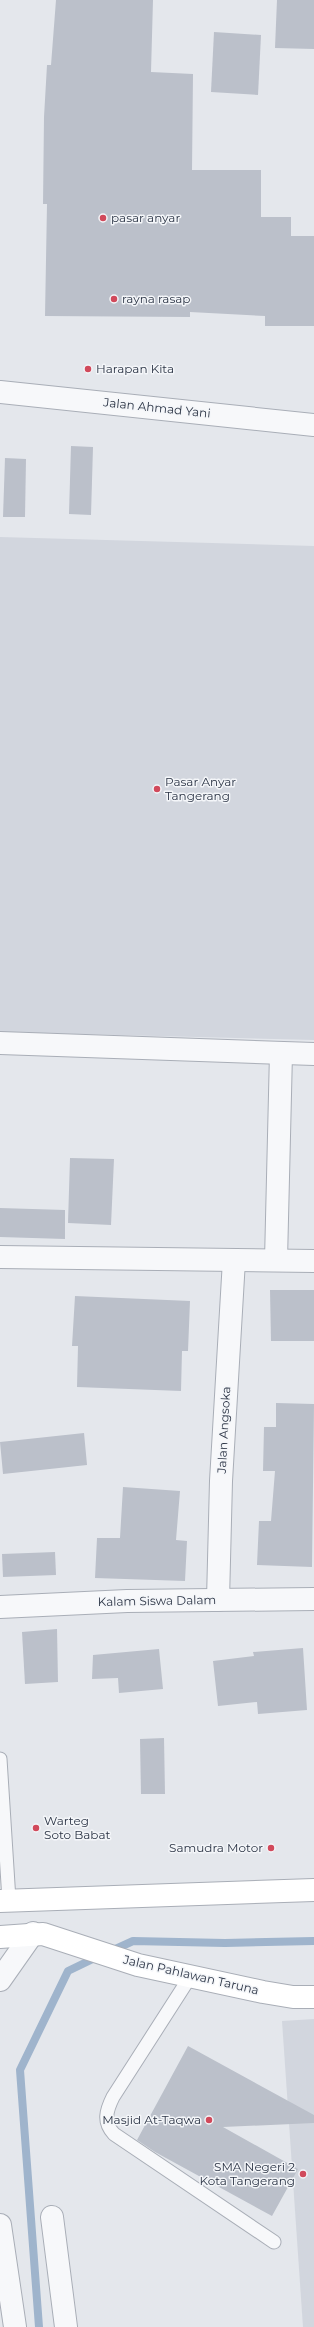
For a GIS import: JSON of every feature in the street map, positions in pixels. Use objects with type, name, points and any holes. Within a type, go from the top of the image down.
[{"type":"main road","points":[[4,1900],[314,1890]]},
{"type":"main road","name":"Jalan Pahlawan Taruna","points":[[0,1937],[43,1935],[138,1965],[190,1977],[293,1997],[314,1997]]},
{"type":"street","name":"Jalan Ahmad Yani","points":[[0,392],[314,425]]},
{"type":"street","points":[[0,1042],[314,1054]]},
{"type":"street","points":[[276,1260],[281,1053]]},
{"type":"street","points":[[0,1257],[314,1261]]},
{"type":"street","name":"Jalan Angsoka","points":[[218,1600],[221,1481],[234,1260]]},
{"type":"street","name":"Kalam Siswa Dalam","points":[[0,1607],[127,1601],[314,1599]]},
{"type":"street","points":[[0,1980],[43,1935]]},
{"type":"street","points":[[52,2217],[66,2327]]},
{"type":"street","points":[[0,2225],[16,2327]]},
{"type":"lane","points":[[0,1759],[4,1900]]},
{"type":"lane","points":[[190,1977],[113,2097],[108,2107],[106,2122],[114,2134],[274,2242]]},
{"type":"shaded area","name":"Pasar Anyar Tangerang","points":[[0,537],[314,546],[314,1040],[0,1032]]},
{"type":"shaded area","name":"SMA Negeri 2 Kota Tangerang","points":[[314,2019],[314,2327],[303,2327],[282,2021]]},
{"type":"building","points":[[56,0],[153,0],[151,72],[193,74],[192,170],[261,170],[261,217],[291,217],[291,236],[314,236],[314,326],[265,326],[265,316],[190,312],[190,317],[45,316],[47,204],[43,204],[44,117],[47,65],[51,65]]},
{"type":"building","points":[[277,0],[314,0],[314,49],[275,48]]},
{"type":"building","points":[[214,32],[261,35],[258,95],[211,92]]},
{"type":"building","points":[[71,446],[93,447],[91,515],[69,514]]},
{"type":"building","points":[[5,458],[26,459],[25,517],[3,517]]},
{"type":"building","points":[[70,1158],[114,1159],[111,1225],[68,1223]]},
{"type":"building","points":[[0,1208],[65,1210],[65,1239],[0,1237]]},
{"type":"building","points":[[270,1290],[314,1290],[314,1341],[271,1341]]},
{"type":"building","points":[[75,1296],[190,1301],[188,1351],[182,1351],[181,1391],[77,1387],[78,1346],[72,1346]]},
{"type":"building","points":[[276,1403],[314,1404],[312,1567],[257,1565],[259,1521],[271,1521],[275,1471],[263,1471],[264,1427],[276,1427]]},
{"type":"building","points":[[84,1433],[87,1465],[3,1474],[0,1442]]},
{"type":"building","points":[[123,1487],[180,1491],[176,1540],[187,1541],[185,1581],[95,1578],[97,1538],[120,1538]]},
{"type":"building","points":[[55,1552],[56,1575],[3,1577],[2,1554]]},
{"type":"building","points":[[57,1629],[58,1682],[25,1684],[22,1632]]},
{"type":"building","points":[[303,1648],[307,1710],[258,1714],[257,1702],[218,1706],[213,1661],[254,1656],[253,1652]]},
{"type":"building","points":[[159,1649],[163,1689],[119,1693],[118,1678],[92,1679],[93,1655]]},
{"type":"building","points":[[164,1738],[165,1794],[141,1794],[140,1739]]},
{"type":"building","name":"Masjid At-Taqwa","points":[[188,2046],[314,2115],[314,2123],[223,2127],[298,2169],[272,2216],[155,2152],[137,2140]]},
{"type":"waterway","points":[[109,1952],[133,1941],[225,1943],[314,1941]]},
{"type":"waterway","points":[[39,2327],[20,2070],[68,1971],[99,1956]]},
{"type":"place","name":"pasar anyar","points":[[103,218]]},
{"type":"place","name":"rayna rasap","points":[[114,299]]},
{"type":"place","name":"Harapan Kita","points":[[88,369]]},
{"type":"place","name":"Pasar Anyar Tangerang","points":[[157,789]]},
{"type":"place","name":"Warteg Soto Babat","points":[[36,1828]]},
{"type":"place","name":"Samudra Motor","points":[[271,1848]]},
{"type":"place","name":"Masjid At-Taqwa","points":[[209,2120]]},
{"type":"place","name":"SMA Negeri 2 Kota Tangerang","points":[[303,2174]]}]
